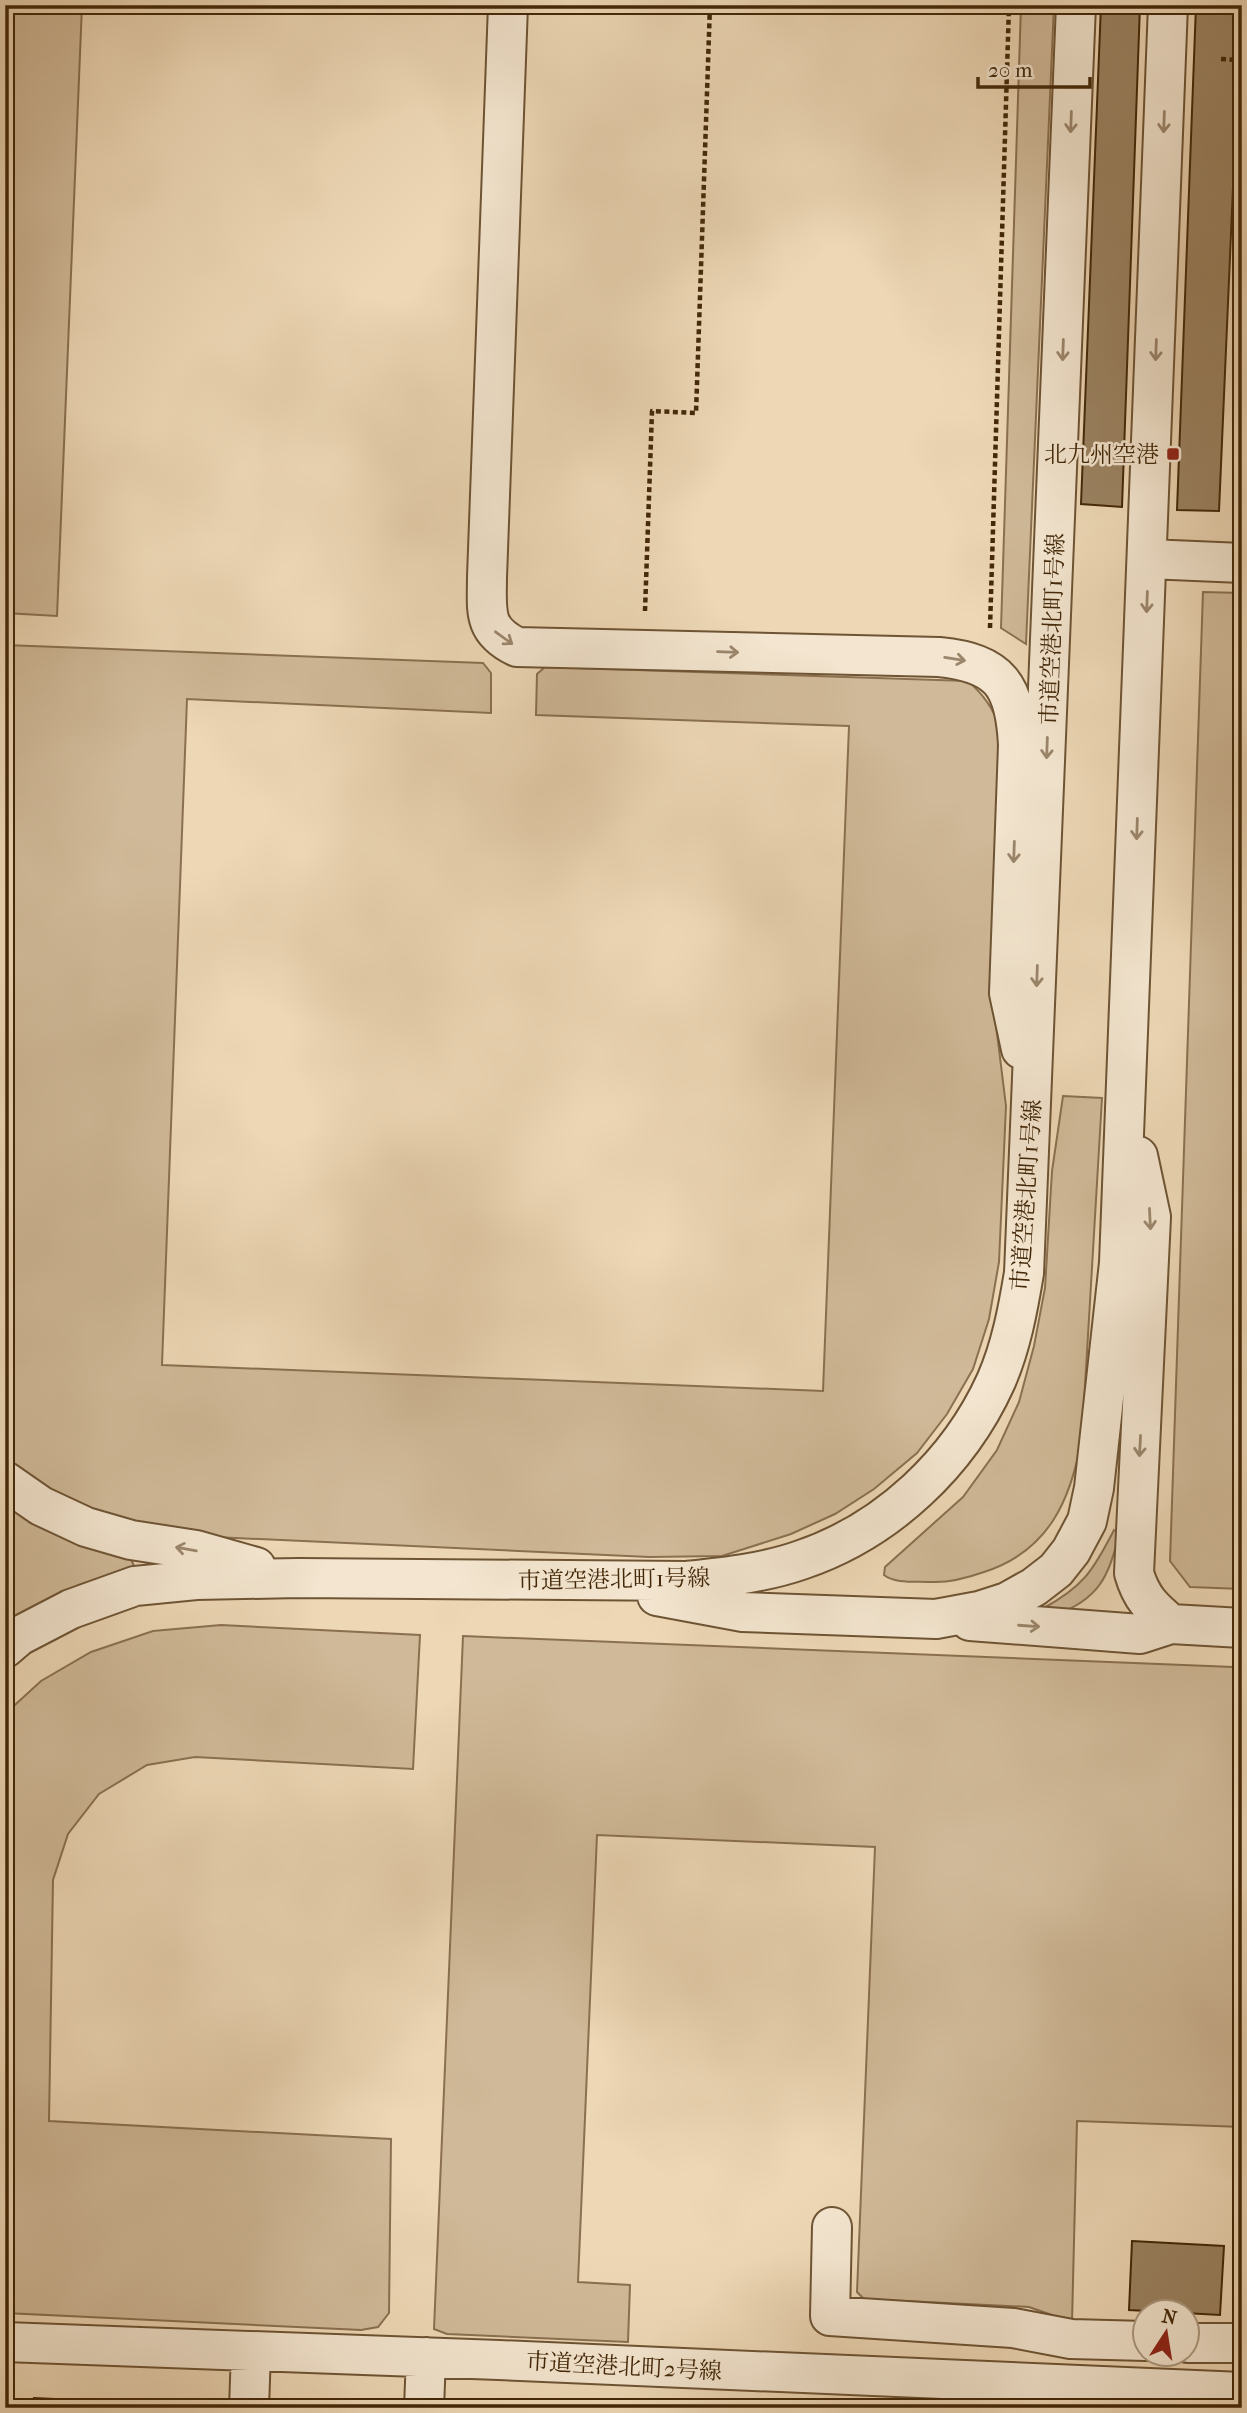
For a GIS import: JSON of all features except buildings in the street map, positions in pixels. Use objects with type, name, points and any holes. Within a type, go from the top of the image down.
[{"type":"street","points":[[508,5],[487,577],[487,614],[491,628],[502,640],[517,647],[939,657],[962,659],[981,666],[998,677],[1010,693],[1016,713],[1018,745],[1009,993],[1032,1095]]},
{"type":"street","name":"市道空港北町1号線","points":[[5,1648],[19,1636],[71,1609],[135,1587],[196,1580],[299,1578],[685,1581],[745,1574],[801,1560],[853,1537],[898,1506],[939,1469],[971,1429],[997,1379],[1014,1327],[1024,1273],[1076,5]]},
{"type":"street","points":[[936,1619],[979,1611],[1007,1602],[1034,1587],[1056,1570],[1072,1551],[1087,1521],[1094,1488],[1119,1264],[1168,5]]},
{"type":"street","points":[[1148,559],[1242,563]]},
{"type":"street","points":[[1126,1104],[1151,1217],[1134,1573],[1139,1591],[1153,1609],[1171,1624]]},
{"type":"street","points":[[5,1481],[41,1506],[86,1527],[131,1540],[196,1550],[299,1578]]},
{"type":"street","points":[[577,1581],[743,1612],[936,1619],[1140,1633],[1171,1624],[1242,1628]]},
{"type":"street","points":[[832,2227],[830,2316],[1013,2328],[1071,2339],[1132,2341]]},
{"type":"street","name":"市道空港北町2号線","points":[[5,2342],[426,2357],[958,2394],[1242,2392]]},
{"type":"street","points":[[1202,2343],[1242,2343]]},
{"type":"street","points":[[250,2408],[251,2351]]},
{"type":"street","points":[[424,2408],[426,2357]]},
{"type":"path","points":[[645,612],[652,411],[696,413],[710,5]]},
{"type":"path","points":[[989,640],[1009,5]]},
{"type":"path","points":[[1221,59],[1242,60]]},
{"type":"shaded area","points":[[5,5],[82,5],[57,616],[5,613]]},
{"type":"shaded area","points":[[1021,5],[1054,5],[1026,644],[1001,628]]},
{"type":"shaded area","points":[[1203,592],[1242,593],[1242,1589],[1190,1587],[1170,1561]]},
{"type":"shaded area","points":[[5,645],[483,663],[491,673],[491,713],[187,699],[162,1365],[823,1391],[849,726],[536,715],[537,674],[545,667],[968,681],[988,703],[1001,729],[993,1001],[1006,1106],[999,1262],[989,1319],[973,1369],[947,1414],[917,1453],[874,1489],[835,1514],[791,1534],[722,1556],[649,1557],[214,1537],[82,1514],[30,1479],[5,1456]]},
{"type":"shaded area","points":[[1063,1096],[1102,1098],[1082,1437],[1071,1482],[1063,1502],[1041,1537],[1006,1563],[951,1581],[894,1580],[884,1575],[885,1567],[963,1497],[997,1450],[1019,1402],[1034,1346],[1045,1288],[1052,1171]]},
{"type":"shaded area","points":[[5,1498],[130,1557],[135,1568],[79,1585],[5,1623]]},
{"type":"shaded area","points":[[1114,1530],[1119,1533],[1111,1562],[1100,1585],[1092,1594],[1070,1609],[1055,1615],[1042,1609],[1068,1593],[1086,1577]]},
{"type":"shaded area","points":[[221,1625],[420,1635],[413,1769],[195,1757],[147,1765],[99,1794],[68,1834],[53,1880],[49,2121],[391,2139],[389,2313],[378,2327],[361,2330],[5,2313],[5,1714],[41,1681],[91,1652],[153,1631]]},
{"type":"shaded area","points":[[463,1636],[1233,1667],[1242,1675],[1242,2127],[1077,2121],[1072,2322],[1029,2307],[864,2299],[857,2292],[875,1847],[597,1835],[578,2282],[630,2285],[628,2342],[447,2334],[434,2329]]},
{"type":"place","name":"北九州空港","points":[[1173,454]]}]
